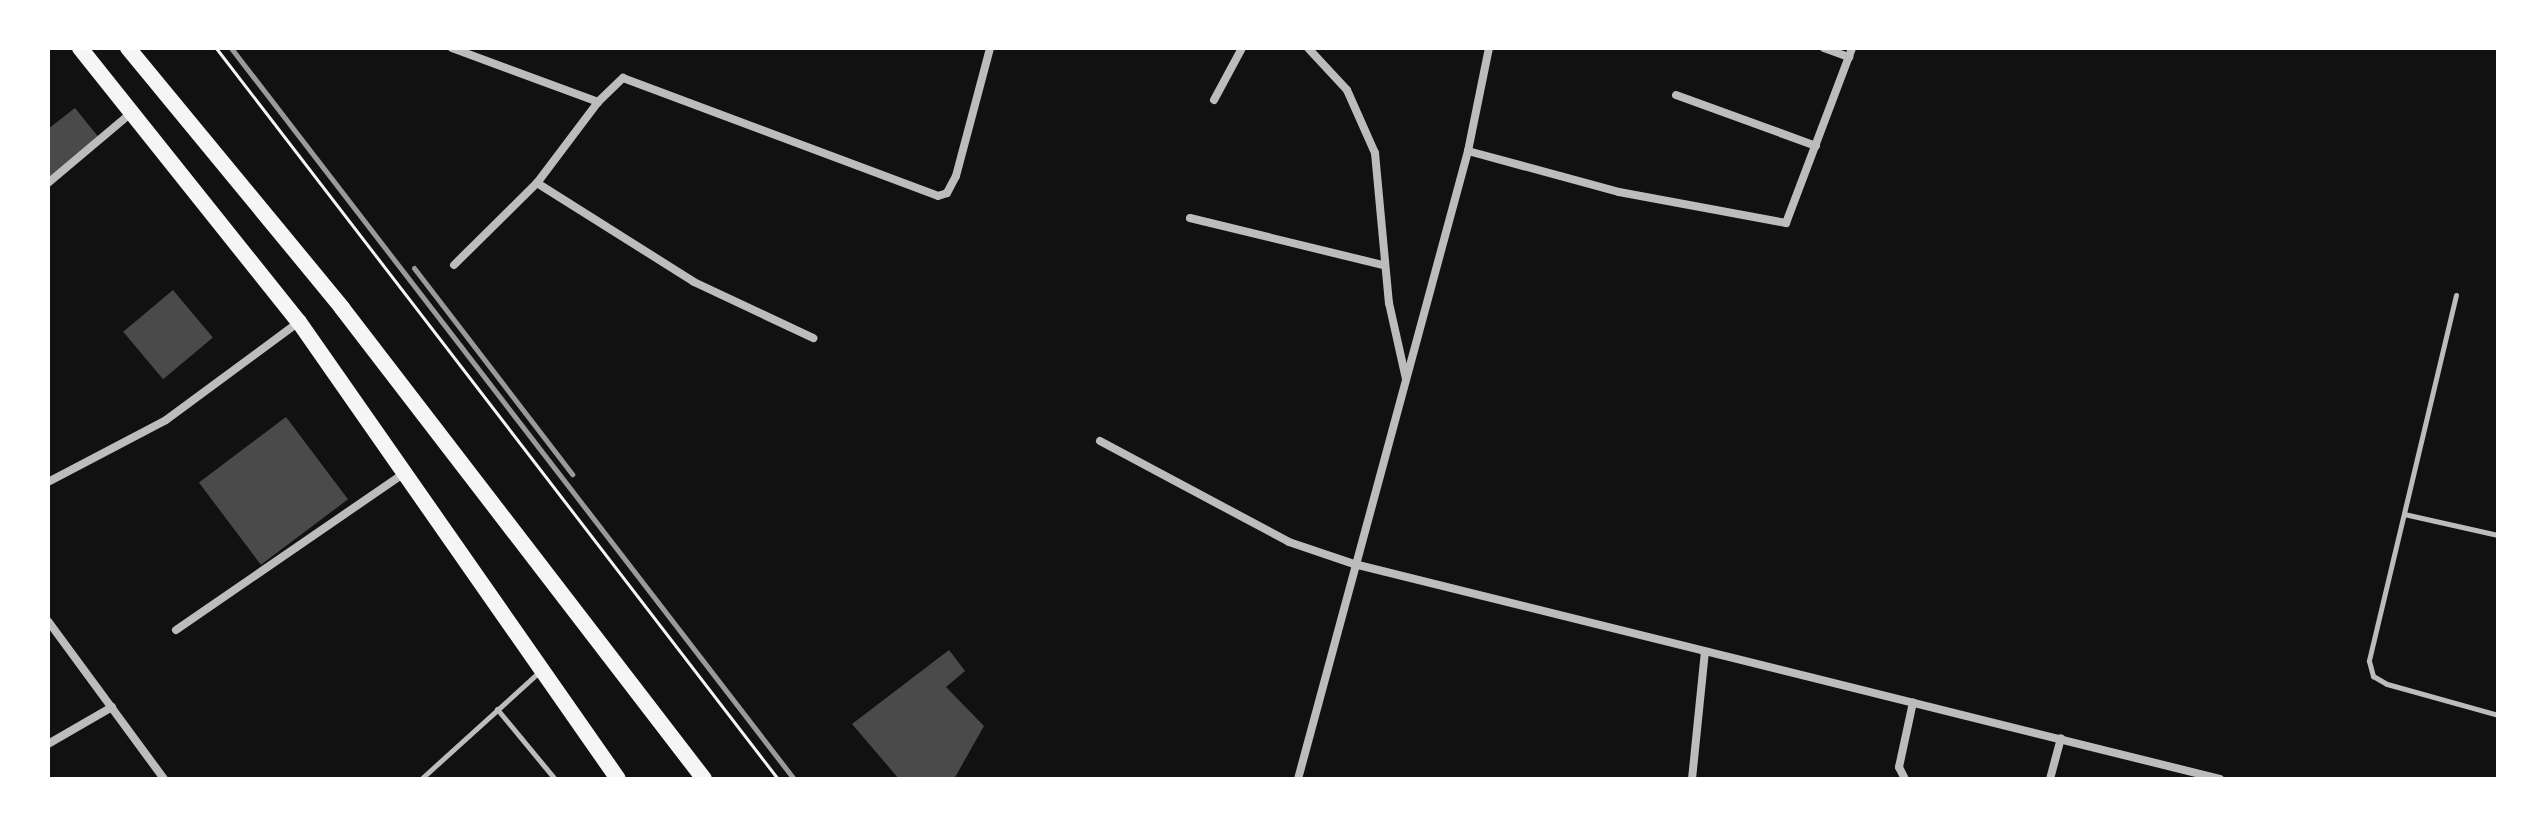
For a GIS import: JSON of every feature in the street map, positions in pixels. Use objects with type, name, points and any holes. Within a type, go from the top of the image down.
[{"type":"highway","points":[[80,48],[299,322],[407,471],[618,779]]},
{"type":"highway","points":[[128,48],[342,308],[704,779]]},
{"type":"street","points":[[452,48],[598,102]]},
{"type":"street","points":[[454,265],[537,183],[598,102],[623,78],[938,196],[947,193],[956,176],[990,48]]},
{"type":"street","points":[[1214,100],[1242,48]]},
{"type":"street","points":[[1308,48],[1347,90],[1375,153],[1383,265],[1407,382]]},
{"type":"street","points":[[1298,779],[1468,151],[1489,48]]},
{"type":"street","points":[[1468,151],[1619,192],[1777,225],[1793,214],[1851,52],[1824,48]]},
{"type":"street","points":[[1676,95],[1816,146]]},
{"type":"street","points":[[48,183],[131,113]]},
{"type":"street","points":[[537,183],[694,282],[813,338]]},
{"type":"street","points":[[1190,218],[1383,265]]},
{"type":"street","points":[[48,482],[166,420],[299,322]]},
{"type":"street","points":[[1100,441],[1289,542],[1354,564],[2061,738],[2186,775],[2220,779]]},
{"type":"street","points":[[176,630],[407,471]]},
{"type":"street","points":[[48,621],[164,779]]},
{"type":"street","points":[[1692,779],[1705,652]]},
{"type":"street","points":[[1905,779],[1899,767],[1913,702]]},
{"type":"street","points":[[48,744],[112,707]]},
{"type":"street","points":[[2050,779],[2061,738]]},
{"type":"lane","points":[[2456,295],[2369,661],[2373,676],[2498,715]]},
{"type":"lane","points":[[2404,514],[2498,535]]},
{"type":"lane","points":[[421,779],[542,670]]},
{"type":"lane","points":[[497,709],[555,779]]},
{"type":"path","points":[[216,48],[778,779]]},
{"type":"building","points":[[75,108],[100,139],[48,180],[48,129]]},
{"type":"building","points":[[173,290],[213,337],[163,379],[123,332]]},
{"type":"building","points":[[286,417],[348,499],[261,565],[199,483]]},
{"type":"building","points":[[949,650],[965,671],[946,687],[984,726],[954,779],[899,779],[852,724]]},
{"type":"railway","points":[[231,48],[794,779]]},
{"type":"railway","points":[[414,268],[572,474]]}]
